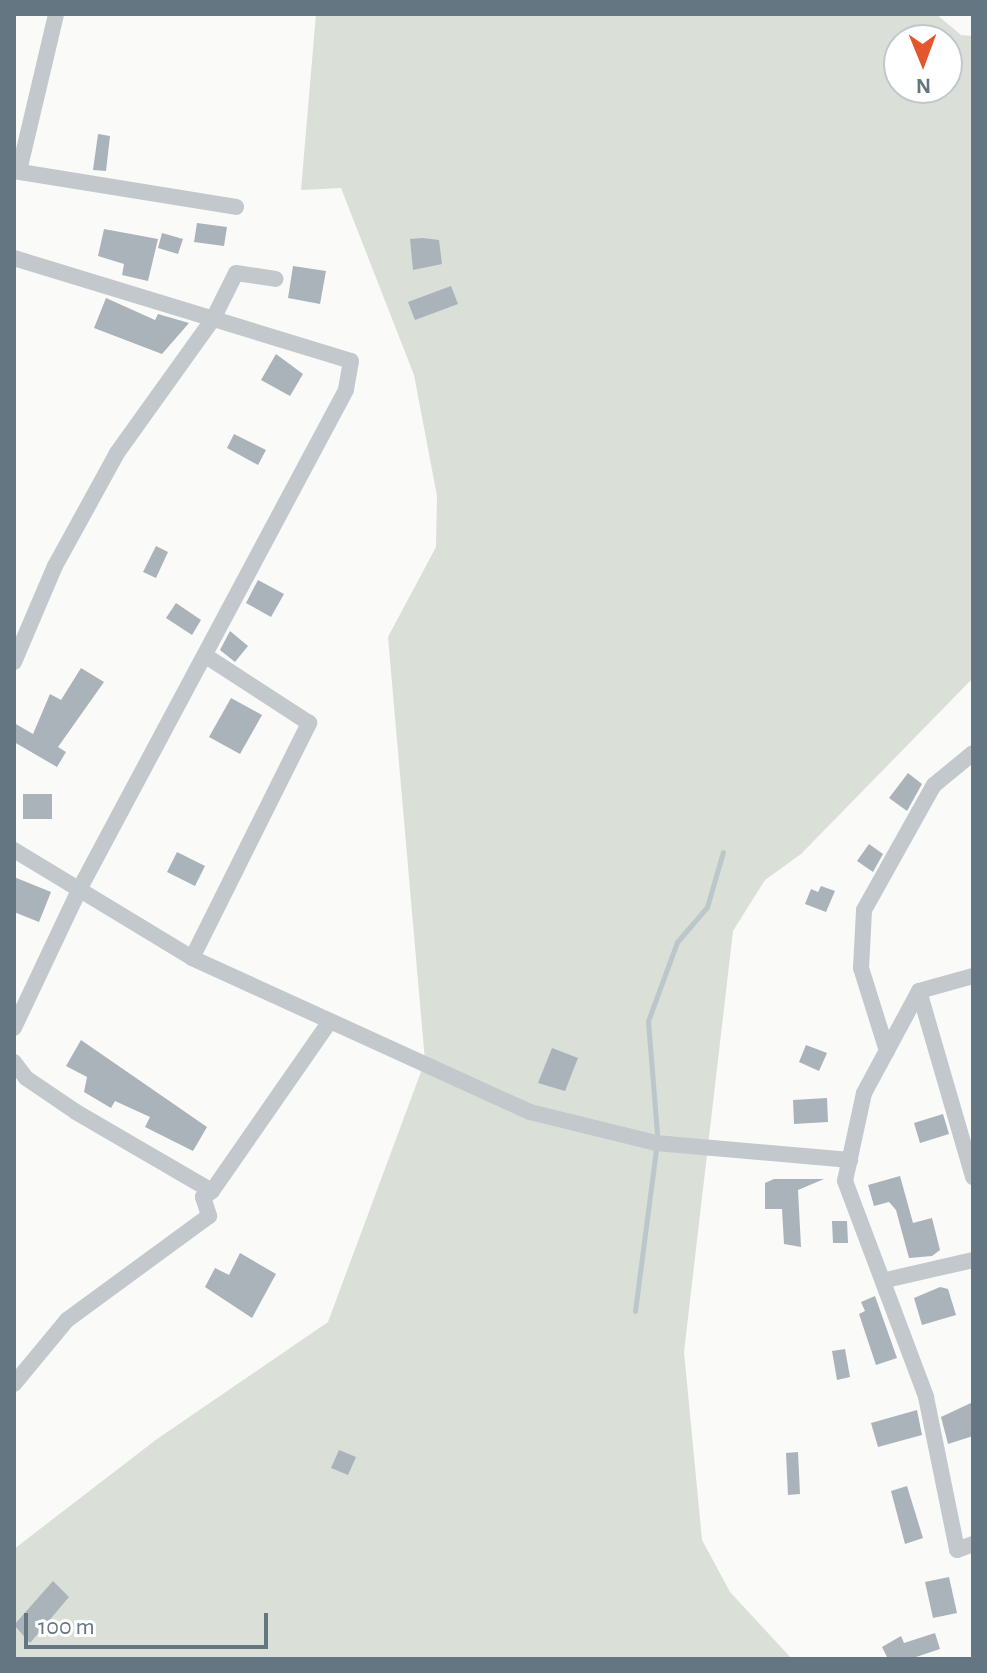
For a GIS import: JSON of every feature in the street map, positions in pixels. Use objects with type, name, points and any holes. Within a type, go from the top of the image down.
[{"type":"street","points":[[56,15],[17,171],[236,207]]},
{"type":"street","points":[[14,258],[351,361],[346,390],[81,886],[14,1028]]},
{"type":"street","points":[[14,662],[55,566],[117,453],[213,319],[236,273],[276,279]]},
{"type":"street","points":[[192,958],[309,723],[206,656]]},
{"type":"street","points":[[887,1051],[861,968],[864,910],[934,785],[973,753]]},
{"type":"street","points":[[14,850],[81,886],[192,958],[328,1024],[530,1112],[656,1143],[850,1160]]},
{"type":"street","points":[[973,976],[919,991],[864,1093],[845,1181],[886,1280],[926,1397],[957,1550],[973,1544]]},
{"type":"street","points":[[919,991],[973,1177]]},
{"type":"street","points":[[14,1384],[67,1320],[209,1216],[203,1197],[212,1191],[328,1024]]},
{"type":"street","points":[[14,1062],[26,1078],[76,1112],[212,1191]]},
{"type":"street","points":[[886,1280],[973,1260]]},
{"type":"shaded area","points":[[316,14],[936,14],[948,24],[883,24],[883,104],[963,104],[963,35],[973,36],[973,678],[801,854],[765,880],[733,931],[684,1352],[702,1540],[730,1592],[792,1659],[14,1659],[14,1549],[157,1439],[328,1322],[425,1061],[388,637],[436,547],[437,496],[414,375],[341,188],[301,190]]},
{"type":"building","points":[[98,134],[110,136],[106,171],[93,170]]},
{"type":"building","points":[[197,223],[227,227],[224,246],[194,242]]},
{"type":"building","points":[[104,229],[158,239],[148,281],[122,275],[124,264],[98,256]]},
{"type":"building","points":[[162,233],[183,239],[178,254],[158,248]]},
{"type":"building","points":[[410,239],[439,240],[442,264],[413,270]]},
{"type":"building","points":[[293,266],[326,271],[320,304],[288,298]]},
{"type":"building","points":[[451,286],[458,304],[415,320],[408,302]]},
{"type":"building","points":[[106,298],[155,320],[158,314],[189,323],[162,354],[94,328]]},
{"type":"building","points":[[276,354],[303,374],[290,396],[261,380]]},
{"type":"building","points":[[234,434],[266,450],[258,465],[227,448]]},
{"type":"building","points":[[156,546],[168,552],[156,578],[143,572]]},
{"type":"building","points":[[258,580],[284,594],[271,617],[246,603]]},
{"type":"building","points":[[176,603],[201,620],[192,635],[166,618]]},
{"type":"building","points":[[230,631],[248,646],[235,662],[220,650]]},
{"type":"building","points":[[81,668],[104,682],[58,747],[66,752],[57,767],[14,742],[14,723],[33,734],[50,694],[61,700]]},
{"type":"building","points":[[231,698],[262,715],[240,754],[209,737]]},
{"type":"building","points":[[908,773],[922,784],[907,811],[889,798]]},
{"type":"building","points":[[23,794],[52,794],[52,819],[23,819]]},
{"type":"building","points":[[869,844],[883,854],[873,872],[857,861]]},
{"type":"building","points":[[177,852],[205,866],[195,886],[167,872]]},
{"type":"building","points":[[14,877],[51,892],[39,922],[14,912]]},
{"type":"building","points":[[821,886],[835,891],[826,912],[805,904],[811,889],[818,892]]},
{"type":"building","points":[[81,1040],[207,1127],[193,1151],[145,1127],[150,1117],[115,1101],[111,1108],[84,1092],[87,1077],[66,1066]]},
{"type":"building","points":[[806,1045],[827,1053],[819,1071],[799,1062]]},
{"type":"building","points":[[552,1048],[578,1058],[565,1091],[538,1083]]},
{"type":"building","points":[[827,1098],[828,1122],[794,1124],[793,1100]]},
{"type":"building","points":[[943,1114],[949,1134],[920,1143],[914,1123]]},
{"type":"building","points":[[900,1176],[913,1223],[932,1218],[940,1250],[932,1256],[909,1258],[896,1210],[889,1202],[874,1206],[868,1185]]},
{"type":"building","points":[[774,1179],[824,1179],[798,1190],[801,1247],[784,1244],[782,1209],[765,1209],[765,1183]]},
{"type":"building","points":[[832,1221],[847,1221],[848,1243],[833,1243]]},
{"type":"building","points":[[240,1253],[276,1274],[252,1318],[205,1287],[215,1268],[229,1275]]},
{"type":"building","points":[[940,1287],[948,1289],[956,1315],[922,1325],[914,1298]]},
{"type":"building","points":[[875,1296],[897,1358],[876,1365],[859,1314],[865,1311],[861,1302]]},
{"type":"building","points":[[845,1349],[850,1377],[837,1380],[832,1351]]},
{"type":"building","points":[[973,1402],[973,1436],[948,1444],[941,1417]]},
{"type":"building","points":[[917,1410],[922,1435],[878,1447],[871,1423]]},
{"type":"building","points":[[339,1450],[356,1457],[348,1475],[331,1468]]},
{"type":"building","points":[[798,1452],[800,1494],[788,1495],[786,1453]]},
{"type":"building","points":[[907,1486],[923,1538],[905,1544],[891,1491]]},
{"type":"building","points":[[949,1577],[957,1613],[933,1618],[925,1582]]},
{"type":"building","points":[[53,1581],[69,1597],[30,1643],[14,1625]]},
{"type":"building","points":[[935,1633],[940,1649],[910,1659],[888,1659],[882,1647],[901,1636],[904,1643]]},
{"type":"waterway","points":[[657,1133],[648,1021],[677,942],[707,907],[723,852]]},
{"type":"waterway","points":[[635,1311],[656,1149]]}]
